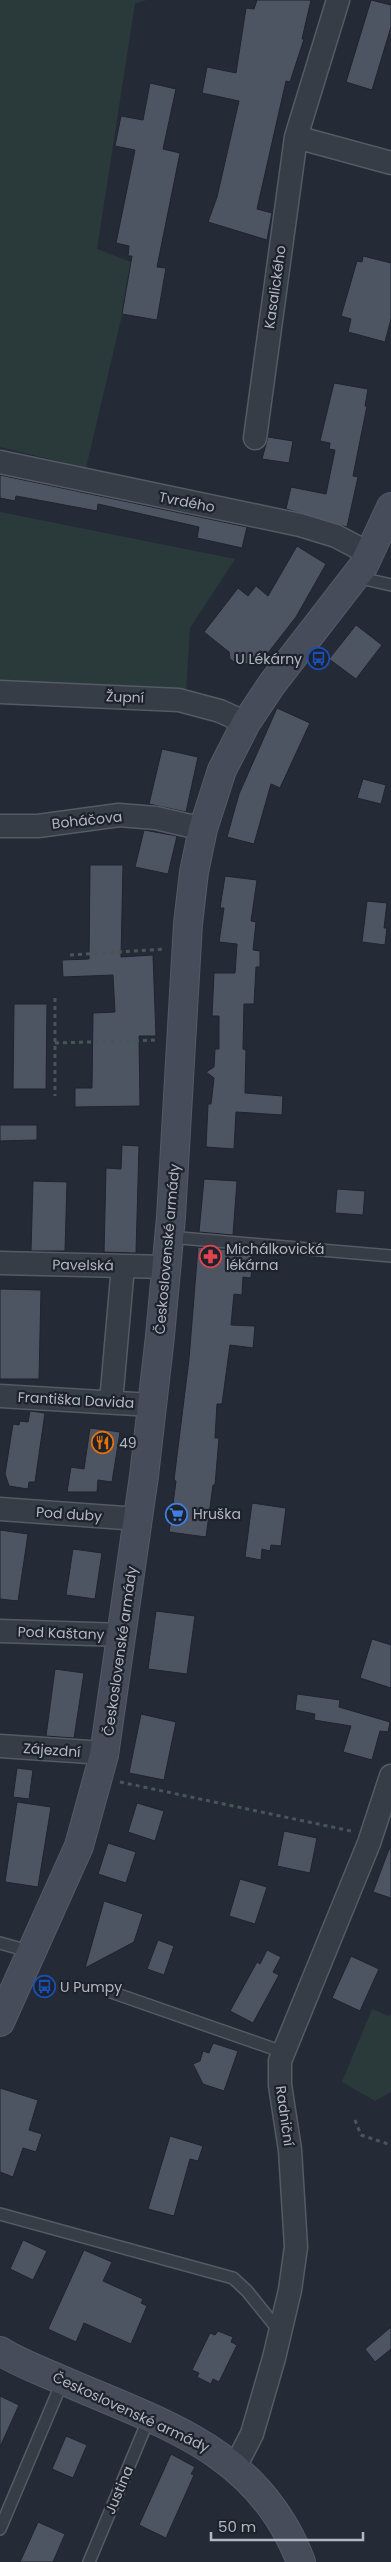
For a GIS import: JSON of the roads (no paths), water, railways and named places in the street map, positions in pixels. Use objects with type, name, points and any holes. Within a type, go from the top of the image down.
[{"type":"street","name":"Kasalického","points":[[255,438],[296,137],[338,0]]},
{"type":"street","points":[[296,137],[391,163]]},
{"type":"street","name":"Tvrdého","points":[[0,462],[300,525],[336,536],[370,554]]},
{"type":"street","name":"Československé armády","points":[[0,2022],[79,1846],[104,1755],[123,1635],[138,1519],[167,1267],[188,924],[194,872],[203,829],[222,770],[246,723],[272,684],[356,576],[370,554],[391,507]]},
{"type":"street","name":"Župní","points":[[0,692],[179,700],[220,711],[246,723]]},
{"type":"street","name":"Boháčova","points":[[0,826],[38,826],[119,815],[156,818],[203,829]]},
{"type":"street","name":"Pavelská","points":[[0,1263],[167,1267]]},
{"type":"street","points":[[111,1402],[123,1266]]},
{"type":"street","name":"Františka Davida","points":[[0,1396],[152,1405]]},
{"type":"street","name":"Pod duby","points":[[0,1509],[138,1519]]},
{"type":"street","name":"Pod Kaštany","points":[[0,1631],[123,1635]]},
{"type":"street","name":"Zájezdní","points":[[0,1746],[89,1752],[104,1755]]},
{"type":"street","name":"Radniční","points":[[235,2467],[252,2434],[290,2290],[296,2247],[290,2150],[280,2085],[280,2061],[369,1843],[391,1776]]},
{"type":"street","name":"Československé armády","points":[[0,2351],[149,2418],[204,2445],[235,2467],[254,2485],[272,2509],[300,2562]]},
{"type":"lane","points":[[356,576],[391,585]]},
{"type":"lane","points":[[169,1237],[391,1256]]},
{"type":"lane","points":[[0,1943],[32,1952]]},
{"type":"lane","points":[[111,1992],[283,2052]]},
{"type":"lane","points":[[0,2214],[232,2278],[247,2291],[280,2332]]},
{"type":"lane","points":[[0,2529],[63,2380]]},
{"type":"lane","name":"Justina","points":[[89,2562],[149,2418]]},
{"type":"place","name":"U Lékárny","points":[[318,659]]},
{"type":"place","name":"Michálkovická lékárna","points":[[210,1257]]},
{"type":"place","name":"49","points":[[103,1443]]},
{"type":"place","name":"Hruška","points":[[177,1514]]},
{"type":"place","name":"U Pumpy","points":[[44,1987]]}]
